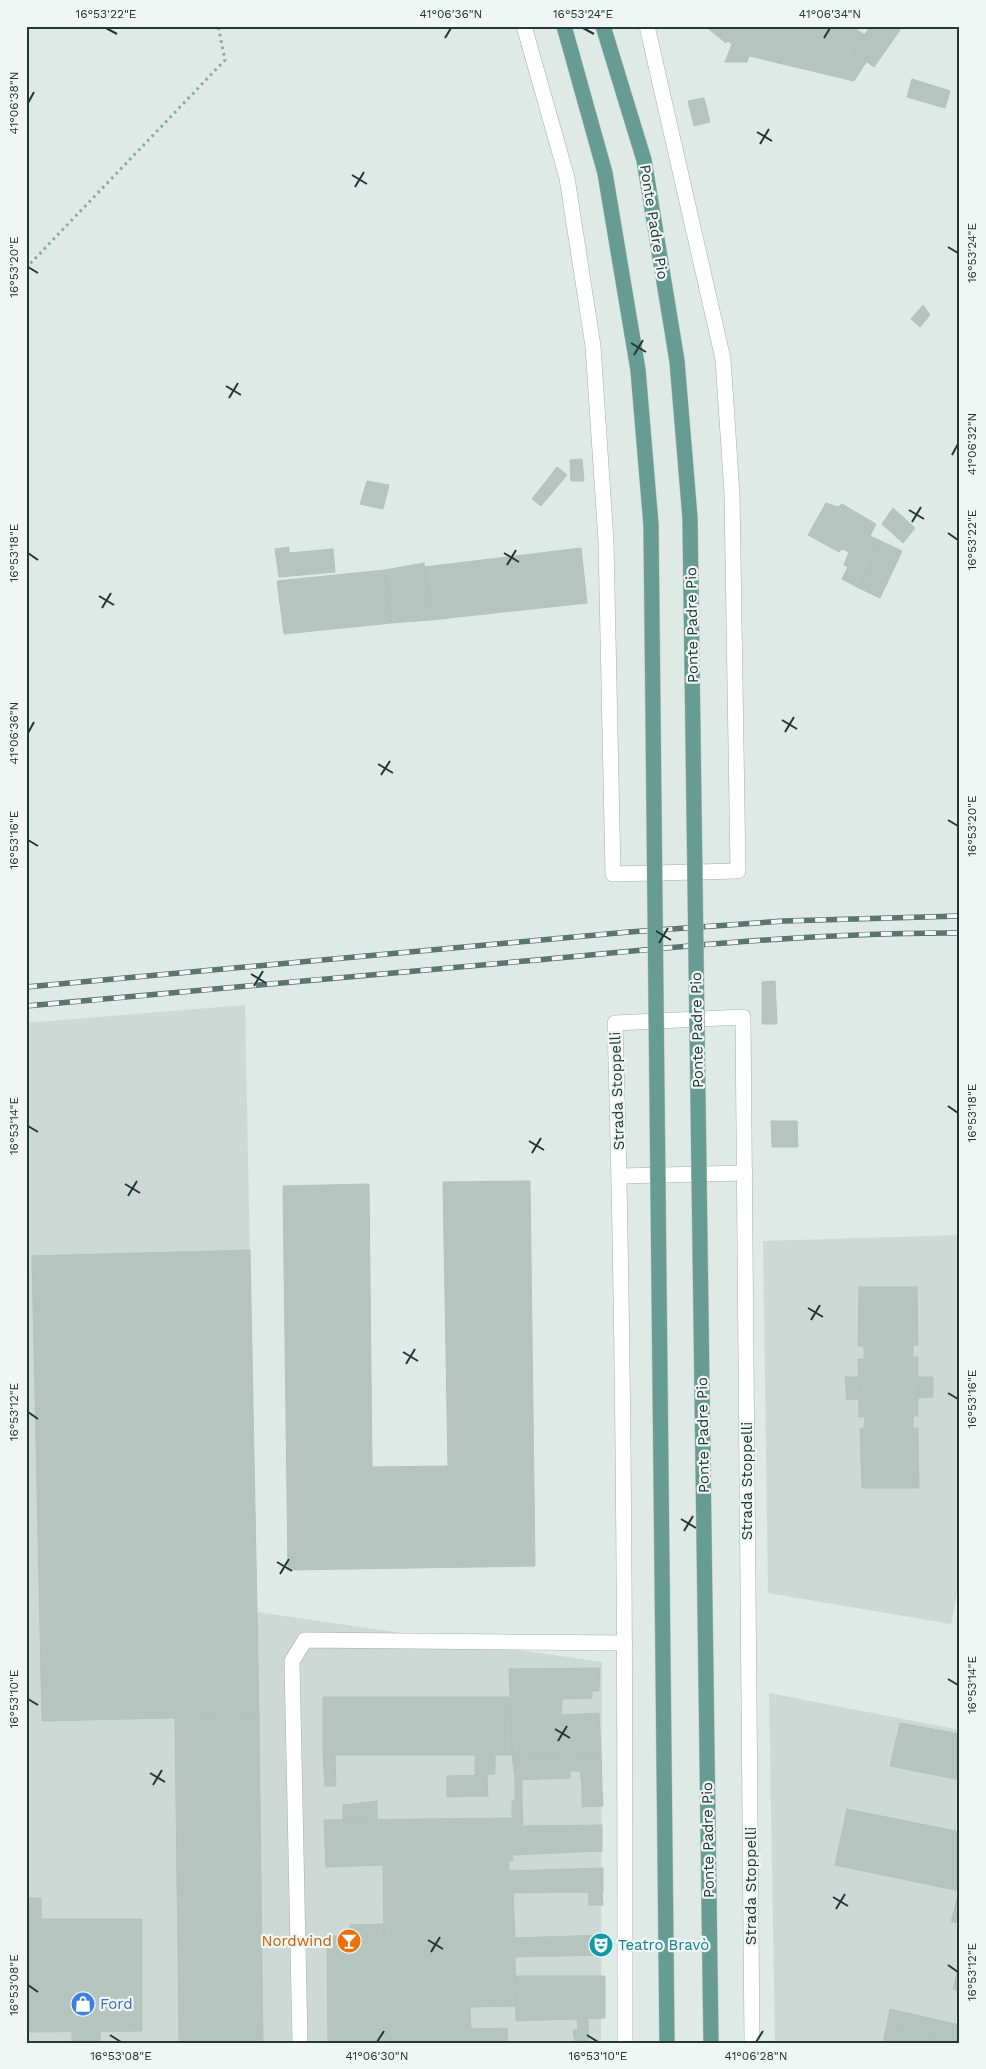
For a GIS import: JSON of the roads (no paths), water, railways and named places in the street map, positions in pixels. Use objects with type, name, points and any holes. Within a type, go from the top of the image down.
[{"type":"main road","points":[[564,26],[605,173],[638,370],[651,525],[667,2043]]},
{"type":"main road","name":"Ponte Padre Pio","points":[[603,26],[644,160],[677,361],[690,518],[711,2043]]},
{"type":"street","points":[[524,26],[566,178],[592,346],[606,541],[613,874],[738,871],[732,494],[723,359],[647,26]]},
{"type":"street","name":"Strada Stoppelli","points":[[624,2043],[625,1643],[620,1176],[615,1023],[743,1017],[752,2043]]},
{"type":"street","points":[[620,1176],[745,1173]]},
{"type":"street","points":[[300,2043],[292,1661],[305,1640],[625,1643]]},
{"type":"railway","points":[[26,987],[629,932],[784,921],[960,916]]},
{"type":"railway","points":[[26,1006],[748,941],[854,935],[960,933]]},
{"type":"place","name":"Nordwind","points":[[349,1941]]},
{"type":"place","name":"Teatro Bravò","points":[[601,1945]]},
{"type":"place","name":"Ford","points":[[83,2004]]}]
